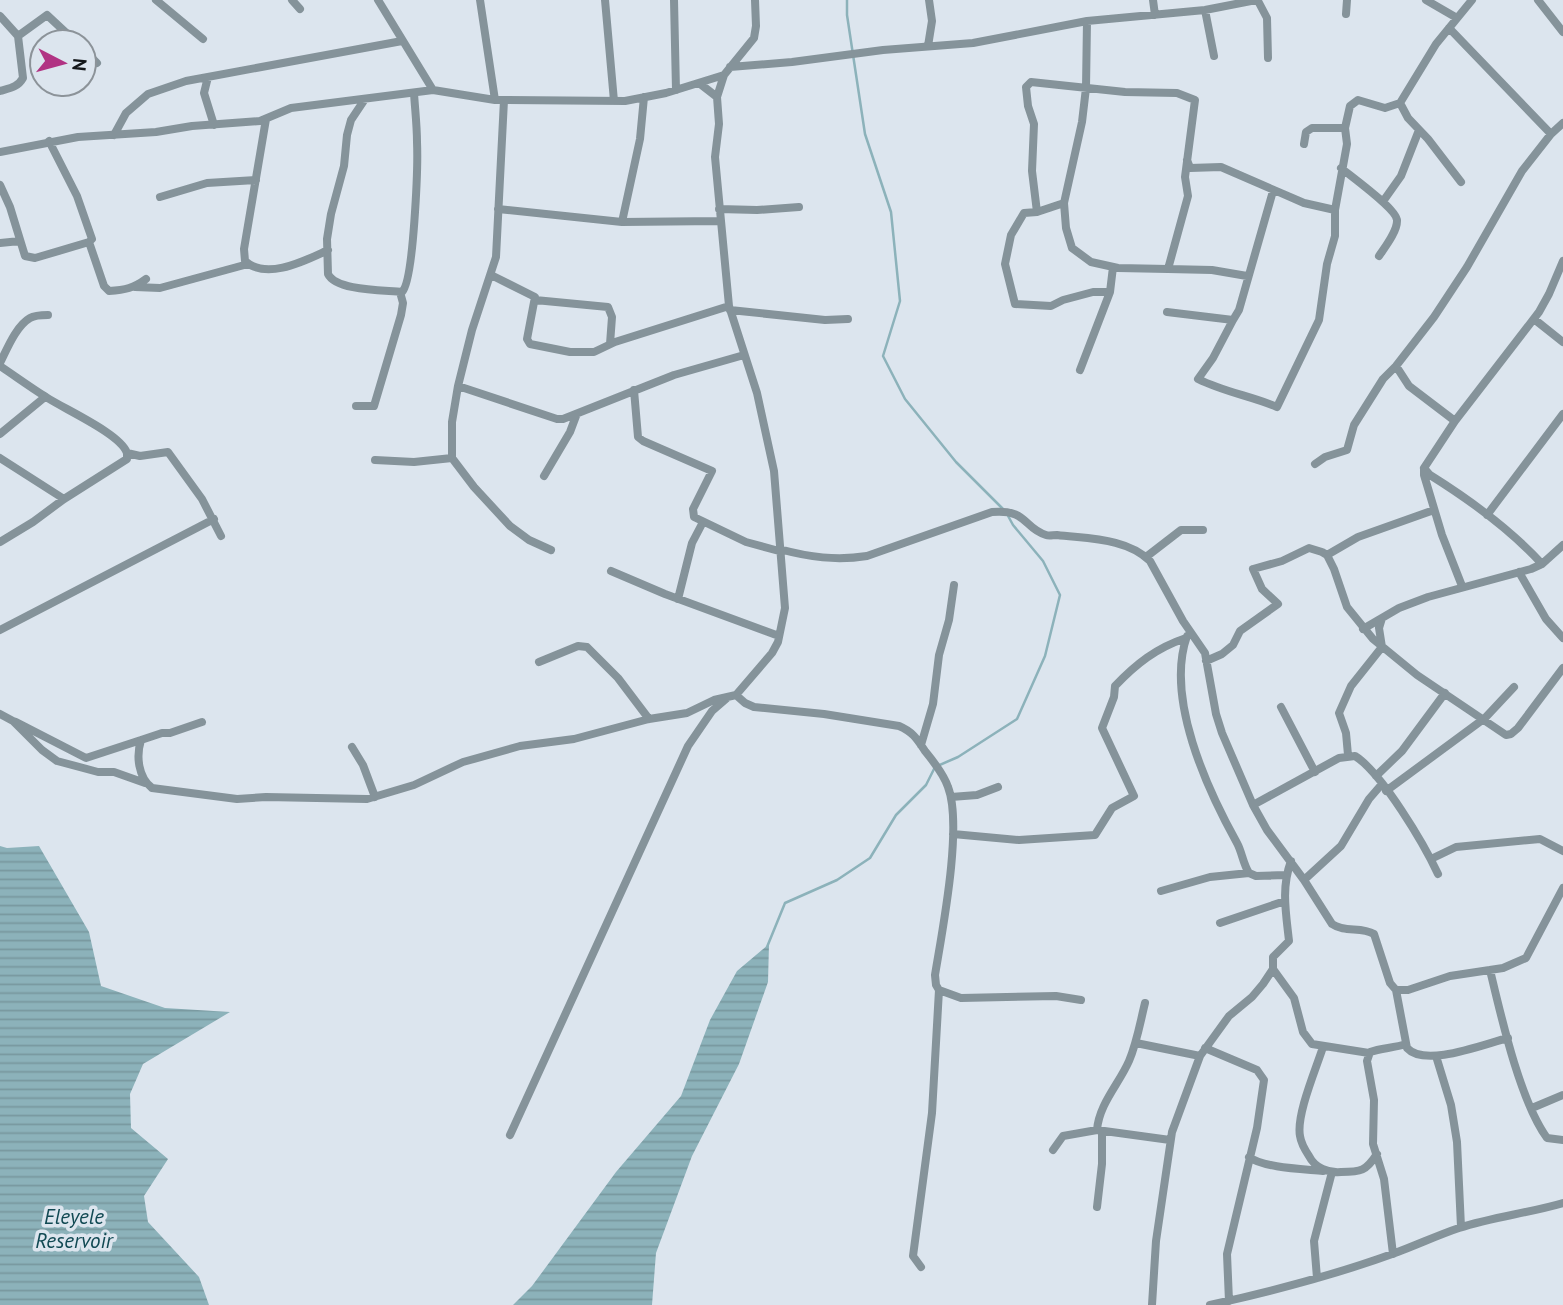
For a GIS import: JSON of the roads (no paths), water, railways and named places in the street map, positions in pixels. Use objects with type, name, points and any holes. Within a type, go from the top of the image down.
[{"type":"street","points":[[156,0],[203,40]]},
{"type":"street","points":[[292,0],[300,9]]},
{"type":"street","points":[[378,0],[433,90]]},
{"type":"street","points":[[480,0],[500,100],[504,139],[496,257],[472,330],[458,386],[452,422],[452,458],[510,526],[529,540],[551,550]]},
{"type":"street","points":[[605,0],[614,101]]},
{"type":"street","points":[[674,0],[676,90]]},
{"type":"street","points":[[510,1135],[688,746],[712,711],[733,696],[772,653],[779,636],[785,608],[774,471],[757,393],[730,308],[719,221],[715,157],[719,124],[717,97],[724,75],[754,38],[755,0]]},
{"type":"street","points":[[928,46],[932,21],[929,0]]},
{"type":"street","points":[[1153,0],[1155,15]]},
{"type":"street","points":[[1195,11],[1196,0]]},
{"type":"street","points":[[730,67],[973,43],[1087,21],[1205,10],[1224,3],[1253,0],[1258,1],[1267,18],[1268,58]]},
{"type":"street","points":[[1346,15],[1347,0]]},
{"type":"street","points":[[1426,0],[1457,18]]},
{"type":"street","points":[[1273,191],[1239,310],[1213,358],[1198,379],[1277,407],[1319,320],[1327,264],[1335,236],[1335,210],[1347,144],[1345,128],[1350,106],[1353,102],[1364,100],[1385,108],[1400,103],[1449,28],[1472,0]]},
{"type":"street","points":[[1538,0],[1563,32]]},
{"type":"street","points":[[1205,10],[1214,56]]},
{"type":"street","points":[[29,28],[47,15],[61,28]]},
{"type":"street","points":[[0,16],[18,36],[23,78],[14,87],[0,91]]},
{"type":"street","points":[[1087,21],[1087,88],[1081,131],[1067,180],[1064,203],[1066,228],[1072,248],[1091,262],[1113,267],[1139,270],[1212,270],[1248,276]]},
{"type":"street","points":[[1315,464],[1325,457],[1348,450],[1354,425],[1383,379],[1434,317],[1467,267],[1522,171],[1559,130],[1449,28]]},
{"type":"street","points":[[18,36],[28,29]]},
{"type":"street","points":[[114,135],[126,113],[148,94],[187,81],[402,41]]},
{"type":"street","points":[[0,152],[49,141],[253,121],[266,119],[291,108],[433,90],[500,100],[614,101],[676,90],[724,75]]},
{"type":"street","points":[[208,76],[204,93],[214,125]]},
{"type":"street","points":[[187,81],[204,93]]},
{"type":"street","points":[[1037,212],[1032,171],[1034,124],[1026,87],[1031,82],[1125,92],[1177,93],[1190,97],[1195,100],[1185,177],[1188,196],[1168,269]]},
{"type":"street","points":[[699,83],[717,97]]},
{"type":"street","points":[[365,99],[351,120],[347,135],[344,166],[331,214],[328,274],[334,282],[400,292],[406,289],[409,273],[417,178],[414,93]]},
{"type":"street","points":[[622,222],[640,139],[644,97]]},
{"type":"street","points":[[1400,103],[1461,182]]},
{"type":"street","points":[[248,264],[245,261],[244,249],[266,119]]},
{"type":"street","points":[[253,121],[264,131]]},
{"type":"street","points":[[1304,144],[1306,132],[1312,128],[1345,128]]},
{"type":"street","points":[[1384,200],[1401,176],[1419,130]]},
{"type":"street","points":[[0,185],[25,256],[35,258],[89,242],[92,239],[77,196],[49,141]]},
{"type":"street","points":[[1187,160],[1190,168],[1222,167],[1304,203],[1335,210]]},
{"type":"street","points":[[1341,168],[1369,192],[1384,200],[1396,215],[1397,220],[1379,256]]},
{"type":"street","points":[[160,197],[207,183],[256,180]]},
{"type":"street","points":[[1064,203],[1037,212],[1024,213],[1011,235],[1005,264],[1015,304],[1051,306],[1083,295],[1110,292]]},
{"type":"street","points":[[719,209],[799,207]]},
{"type":"street","points":[[498,209],[622,222],[719,221]]},
{"type":"street","points":[[0,243],[20,241]]},
{"type":"street","points":[[89,242],[106,290],[126,290],[146,279]]},
{"type":"street","points":[[135,287],[160,288],[248,264],[256,267],[288,268],[328,250]]},
{"type":"street","points":[[1462,586],[1434,510],[1424,468],[1455,421],[1534,319],[1549,294],[1563,261]]},
{"type":"street","points":[[1080,370],[1110,292],[1113,267]]},
{"type":"street","points":[[491,275],[533,295],[535,300],[527,339],[530,344],[585,354],[730,308],[816,319],[848,319]]},
{"type":"street","points":[[356,406],[374,406],[401,315],[400,292]]},
{"type":"street","points":[[535,300],[608,307],[612,317],[610,344]]},
{"type":"street","points":[[1167,312],[1233,320]]},
{"type":"street","points":[[0,542],[127,459],[125,446],[100,428],[45,397],[0,364],[9,345],[27,320],[34,316],[48,315]]},
{"type":"street","points":[[1534,319],[1563,342]]},
{"type":"street","points":[[458,386],[557,419],[576,415],[674,375],[744,355]]},
{"type":"street","points":[[1396,366],[1409,386],[1455,421]]},
{"type":"street","points":[[634,390],[638,437],[712,471],[692,513],[694,517],[746,542],[824,558],[857,557],[992,512],[1005,511],[1022,516],[1045,535],[1130,546],[1146,557],[1187,634],[1206,653],[1216,714],[1222,733],[1253,805],[1267,830],[1291,861],[1332,924],[1338,929],[1364,929],[1374,934],[1390,983],[1396,990],[1406,1044],[1412,1054],[1420,1057],[1436,1056],[1508,1038]]},
{"type":"street","points":[[0,434],[45,397]]},
{"type":"street","points":[[1488,515],[1563,414]]},
{"type":"street","points":[[544,477],[570,432],[576,415]]},
{"type":"street","points":[[127,453],[140,456],[168,452],[202,499],[221,536]]},
{"type":"street","points":[[0,458],[64,499]]},
{"type":"street","points":[[375,460],[414,462],[452,458]]},
{"type":"street","points":[[1424,468],[1488,515],[1542,564]]},
{"type":"street","points":[[1327,555],[1358,537],[1434,510]]},
{"type":"street","points":[[0,630],[214,519]]},
{"type":"street","points":[[678,599],[692,543],[703,522]]},
{"type":"street","points":[[1146,557],[1181,530],[1203,530]]},
{"type":"street","points":[[1363,629],[1399,608],[1462,586],[1542,564],[1563,545]]},
{"type":"street","points":[[1206,662],[1222,654],[1233,645],[1240,631],[1278,604],[1262,589],[1254,569],[1282,561],[1309,548],[1327,555],[1347,607],[1363,629],[1417,675],[1485,718],[1506,735],[1511,734],[1563,668]]},
{"type":"street","points":[[611,571],[779,636]]},
{"type":"street","points":[[1519,572],[1546,619],[1563,638]]},
{"type":"street","points":[[921,745],[933,704],[939,655],[949,620],[954,585]]},
{"type":"street","points":[[1348,755],[1346,733],[1339,713],[1351,686],[1382,647],[1379,628],[1382,618]]},
{"type":"street","points":[[953,834],[1019,840],[1095,835],[1112,808],[1134,796],[1102,728],[1115,686],[1159,648],[1187,634]]},
{"type":"street","points":[[1187,634],[1181,663],[1189,728],[1219,812],[1238,845],[1248,873]]},
{"type":"street","points":[[539,662],[578,646],[587,647],[618,678],[649,719]]},
{"type":"street","points":[[1304,880],[1341,846],[1369,799],[1485,718],[1514,687]]},
{"type":"street","points":[[1376,776],[1402,751],[1445,692]]},
{"type":"street","points":[[13,721],[57,761],[97,772],[114,772],[152,788],[237,799],[266,797],[359,800],[375,797],[414,785],[463,762],[520,746],[574,739],[649,719],[687,713],[714,700],[733,696],[754,707],[824,714],[899,726],[911,731],[948,786],[953,834],[946,907],[935,975],[939,990],[932,1113],[913,1256],[921,1267]]},
{"type":"street","points":[[1281,708],[1315,772]]},
{"type":"street","points":[[0,714],[86,758],[202,722]]},
{"type":"street","points":[[141,740],[139,764],[145,783]]},
{"type":"street","points":[[352,747],[363,765],[375,797]]},
{"type":"street","points":[[1253,805],[1348,755],[1360,759],[1408,820],[1438,874]]},
{"type":"street","points":[[951,797],[977,795],[998,787]]},
{"type":"street","points":[[1431,859],[1457,847],[1540,839],[1563,851]]},
{"type":"street","points":[[1291,861],[1285,875],[1289,941],[1273,957],[1273,969],[1294,998],[1303,1032],[1308,1040],[1323,1047],[1369,1053],[1406,1044]]},
{"type":"street","points":[[1161,891],[1210,877],[1248,873],[1256,876],[1285,875]]},
{"type":"street","points":[[1396,990],[1450,976],[1510,966],[1528,955],[1563,888]]},
{"type":"street","points":[[1220,923],[1285,901]]},
{"type":"street","points":[[1152,1305],[1156,1241],[1170,1140],[1203,1052],[1229,1016],[1252,997],[1273,969]]},
{"type":"street","points":[[1490,970],[1508,1038],[1532,1108],[1547,1138],[1563,1140]]},
{"type":"street","points":[[939,990],[961,998],[1056,996],[1081,1000]]},
{"type":"street","points":[[1097,1207],[1102,1164],[1099,1115],[1128,1064],[1145,1003]]},
{"type":"street","points":[[1136,1043],[1203,1052],[1258,1070],[1264,1080],[1257,1128],[1227,1254],[1229,1301]]},
{"type":"street","points":[[1323,1047],[1303,1106],[1299,1128],[1300,1138],[1311,1161],[1329,1171]]},
{"type":"street","points":[[1369,1053],[1367,1061],[1374,1100],[1373,1144],[1388,1200],[1393,1254]]},
{"type":"street","points":[[1436,1056],[1451,1105],[1457,1142],[1461,1227]]},
{"type":"street","points":[[1532,1108],[1563,1095]]},
{"type":"street","points":[[1053,1150],[1063,1136],[1099,1130],[1170,1140]]},
{"type":"street","points":[[1249,1157],[1277,1165],[1355,1172],[1366,1169],[1377,1154]]},
{"type":"street","points":[[1317,1278],[1314,1241],[1329,1171]]},
{"type":"street","points":[[1210,1305],[1317,1278],[1393,1254],[1461,1227],[1527,1214],[1563,1203]]},
{"type":"water","name":"Eleyele Reservoir","points":[[0,846],[39,846],[89,932],[101,986],[165,1008],[230,1012],[143,1064],[130,1094],[131,1128],[168,1159],[144,1196],[148,1222],[199,1277],[209,1305],[0,1305]]},
{"type":"water","points":[[769,944],[768,982],[739,1064],[692,1156],[656,1253],[652,1305],[513,1305],[532,1286],[616,1172],[681,1096],[710,1020],[737,971]]},
{"type":"waterway","points":[[847,0],[865,134],[891,212],[900,301],[883,356],[905,399],[956,462],[1003,509]]},
{"type":"waterway","points":[[767,947],[785,903],[837,880],[870,858],[896,815],[926,785],[935,767],[958,757],[1017,719],[1045,656],[1060,595],[1043,561],[1007,514]]}]
